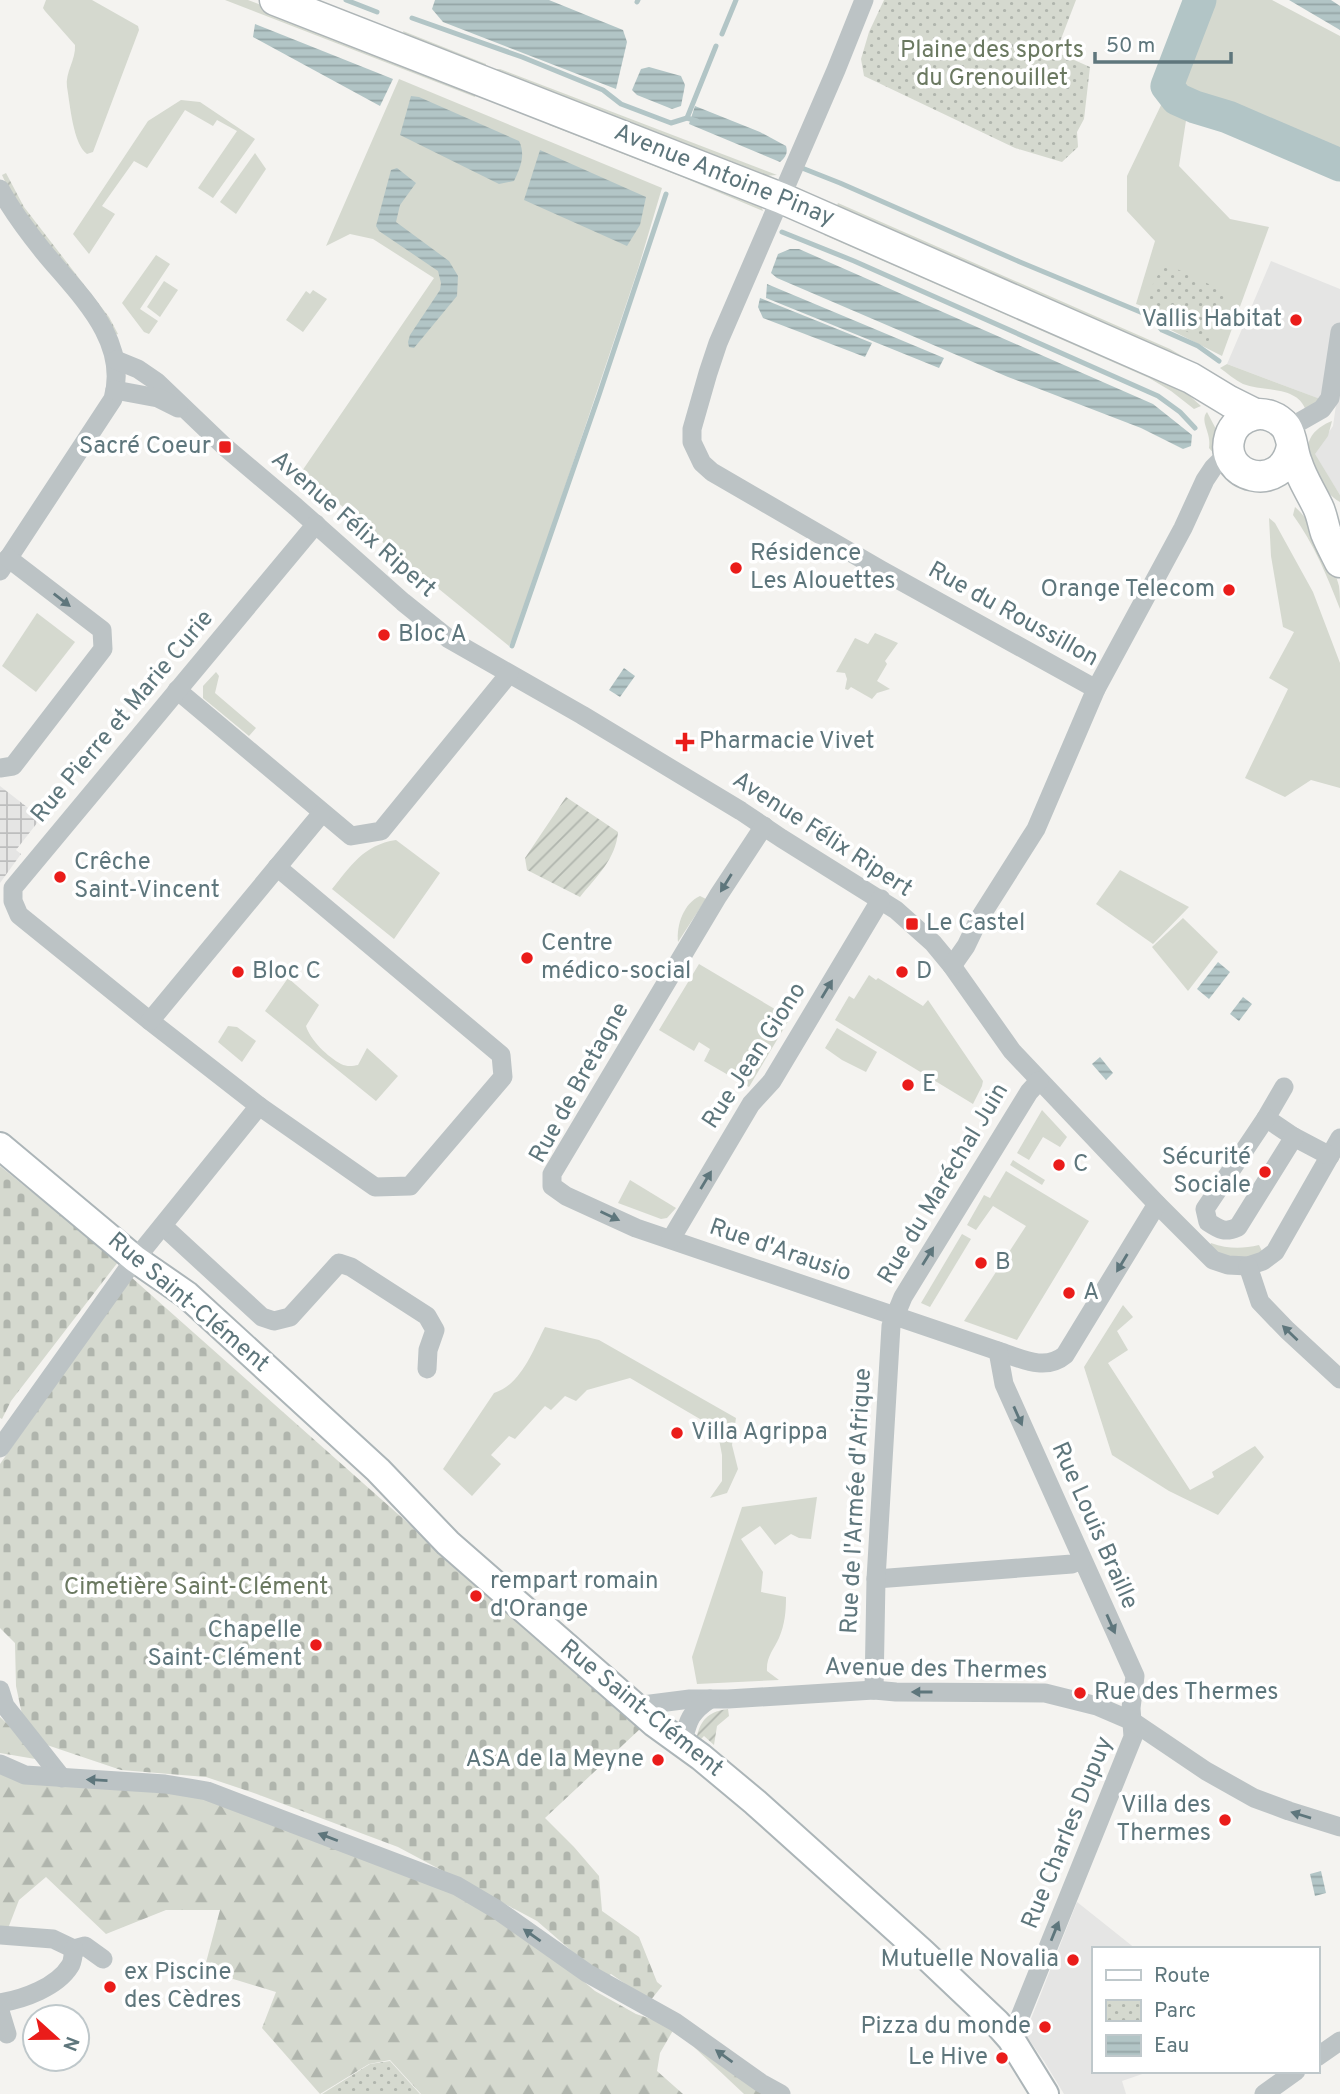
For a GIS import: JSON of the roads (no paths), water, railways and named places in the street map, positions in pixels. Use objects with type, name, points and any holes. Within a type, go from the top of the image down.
[{"type":"main road","name":"Avenue Antoine Pinay","points":[[275,0],[781,198],[1167,367],[1255,414],[1274,417],[1290,438],[1301,474],[1319,508],[1326,532],[1340,562]]},
{"type":"main road","name":"Avenue Antoine Pinay","points":[[1167,367],[1186,382],[1207,405],[1229,448],[1233,462],[1240,470],[1298,500],[1314,524],[1326,532]]},
{"type":"main road","points":[[1229,448],[1231,433],[1237,424],[1255,414]]},
{"type":"main road","points":[[1256,476],[1279,471],[1286,464],[1290,438]]},
{"type":"main road","name":"Rue Saint-Clément","points":[[0,1146],[135,1259],[187,1295],[378,1470],[448,1543],[635,1706],[755,1802],[922,1952],[1011,2039],[1045,2094]]},
{"type":"street","name":"Rue du Roussillon","points":[[864,0],[717,345],[692,429],[692,442],[696,453],[712,472],[1096,689],[1036,829],[952,965]]},
{"type":"street","points":[[0,189],[26,230],[101,323],[116,360],[113,399],[4,565],[102,631],[103,649],[13,766],[0,768]]},
{"type":"street","points":[[1290,438],[1322,409],[1330,398],[1340,332]]},
{"type":"street","name":"Avenue Félix Ripert","points":[[116,360],[138,369],[157,382],[234,456],[449,639],[582,715],[881,899],[912,924],[952,965],[995,1029],[1040,1081],[1157,1204],[1213,1259],[1228,1265],[1248,1266]]},
{"type":"street","name":"Avenue Félix Ripert","points":[[115,390],[158,398],[191,416]]},
{"type":"street","points":[[1096,689],[1205,480],[1229,448]]},
{"type":"street","points":[[1199,496],[1221,481],[1256,476]]},
{"type":"street","name":"Rue Pierre et Marie Curie","points":[[150,1021],[19,915],[13,901],[13,888],[316,524]]},
{"type":"street","points":[[177,690],[351,836],[381,831],[509,674]]},
{"type":"street","points":[[277,867],[501,1055],[503,1077],[410,1186],[375,1187],[259,1106],[150,1021],[277,867],[322,813]]},
{"type":"street","name":"Rue de Bretagne","points":[[552,1186],[552,1174],[718,896],[764,826]]},
{"type":"street","name":"Rue Jean Giono","points":[[671,1239],[751,1104],[772,1081],[881,899]]},
{"type":"street","name":"Rue du Maréchal Juin","points":[[895,1316],[903,1297],[1008,1126],[1029,1092],[1040,1081]]},
{"type":"street","points":[[1284,1087],[1205,1209],[1208,1222],[1219,1230],[1228,1231],[1238,1227],[1294,1137]]},
{"type":"street","points":[[0,1448],[135,1259],[259,1106]]},
{"type":"street","points":[[1266,1118],[1330,1156]]},
{"type":"street","points":[[1340,1138],[1275,1252],[1263,1261],[1248,1266],[1261,1303],[1340,1379]]},
{"type":"street","name":"Rue d'Arausio","points":[[552,1186],[566,1196],[636,1228],[1040,1364],[1050,1363],[1065,1355],[1157,1204]]},
{"type":"street","points":[[163,1226],[262,1317],[274,1321],[290,1317],[339,1263],[352,1267],[427,1315],[435,1330],[428,1350],[427,1369]]},
{"type":"street","name":"Rue de l'Armée d'Afrique","points":[[874,1690],[876,1579],[891,1326],[895,1316]]},
{"type":"street","name":"Rue Louis Braille","points":[[998,1351],[1004,1384],[1135,1676],[1132,1721]]},
{"type":"street","points":[[876,1579],[1072,1564],[1082,1559]]},
{"type":"street","points":[[0,1690],[5,1706],[62,1778]]},
{"type":"street","name":"Avenue des Thermes","points":[[635,1706],[690,1699],[874,1690],[1045,1693],[1097,1706],[1132,1721],[1206,1771],[1263,1802],[1340,1827]]},
{"type":"street","points":[[682,1744],[690,1717],[695,1709],[710,1699]]},
{"type":"street","name":"Rue Charles Dupuy","points":[[1011,2039],[1133,1737],[1132,1721]]},
{"type":"street","points":[[0,1764],[25,1775],[165,1784],[207,1791],[457,1886],[496,1909],[587,1973],[675,2022],[761,2083],[781,2094]]},
{"type":"street","points":[[0,1935],[53,1938],[74,1949],[85,1946],[103,1959]]},
{"type":"street","points":[[7,2034],[0,2011],[1,2003],[22,1998],[54,1983],[72,1965],[74,1949]]},
{"type":"street","points":[[1319,2056],[1340,2041]]},
{"type":"street","points":[[1264,2094],[1294,2073]]},
{"type":"water","points":[[435,0],[549,0],[623,30],[627,42],[616,89],[443,22],[432,9]]},
{"type":"water","points":[[1289,0],[1331,0],[1340,6],[1340,30]]},
{"type":"water","points":[[255,24],[393,79],[380,106],[253,37]]},
{"type":"water","points":[[649,67],[681,76],[685,85],[681,106],[672,109],[637,95],[632,90],[641,69]]},
{"type":"water","points":[[411,96],[419,97],[519,141],[522,156],[514,181],[499,184],[400,135]]},
{"type":"water","points":[[695,106],[760,132],[786,146],[785,157],[780,162],[689,124]]},
{"type":"water","points":[[540,150],[646,197],[640,225],[627,246],[524,200]]},
{"type":"water","points":[[397,168],[416,183],[400,205],[396,222],[449,261],[458,276],[457,296],[414,348],[409,347],[410,335],[440,290],[441,283],[438,271],[379,231],[376,226],[391,170]]},
{"type":"water","points":[[799,249],[1153,404],[1192,435],[1191,446],[1183,449],[1141,428],[1008,377],[777,278],[771,273],[778,254]]},
{"type":"water","points":[[767,284],[944,358],[939,368],[766,298]]},
{"type":"water","points":[[760,298],[872,343],[865,357],[763,318],[758,307]]},
{"type":"water","points":[[624,668],[635,676],[620,697],[609,690]]},
{"type":"water","points":[[1218,962],[1230,972],[1209,999],[1197,989]]},
{"type":"water","points":[[1243,997],[1252,1004],[1239,1021],[1230,1014]]},
{"type":"water","points":[[1100,1057],[1113,1073],[1106,1080],[1092,1064]]},
{"type":"water","points":[[1321,1871],[1326,1893],[1315,1896],[1310,1874]]},
{"type":"waterway","points":[[346,0],[377,12]]},
{"type":"waterway","points":[[722,34],[736,0]]},
{"type":"waterway","points":[[1200,0],[1167,86],[1177,99],[1228,117],[1340,165]]},
{"type":"waterway","points":[[412,18],[522,57],[603,90],[621,104],[671,123],[687,118],[697,121]]},
{"type":"waterway","points":[[687,118],[716,46]]},
{"type":"waterway","points":[[802,168],[1150,316],[1162,330],[1198,346],[1219,361]]},
{"type":"waterway","points":[[512,646],[666,194]]},
{"type":"waterway","points":[[782,232],[854,261],[1158,396],[1180,412],[1195,428]]},
{"type":"place","name":"Vallis Habitat","points":[[1296,320]]},
{"type":"place","name":"Sacré Coeur","points":[[225,447]]},
{"type":"place","name":"Résidence Les Alouettes","points":[[736,568]]},
{"type":"place","name":"Orange Telecom","points":[[1229,590]]},
{"type":"place","name":"Bloc A","points":[[384,635]]},
{"type":"place","name":"Pharmacie Vivet","points":[[685,742]]},
{"type":"place","name":"Crêche Saint-Vincent","points":[[60,877]]},
{"type":"place","name":"Le Castel","points":[[912,924]]},
{"type":"place","name":"Centre médico-social","points":[[527,958]]},
{"type":"place","name":"Bloc C","points":[[238,972]]},
{"type":"place","name":"D","points":[[902,972]]},
{"type":"place","name":"E","points":[[908,1085]]},
{"type":"place","name":"C","points":[[1059,1165]]},
{"type":"place","name":"Sécurité Sociale","points":[[1265,1172]]},
{"type":"place","name":"B","points":[[981,1263]]},
{"type":"place","name":"A","points":[[1069,1293]]},
{"type":"place","name":"Villa Agrippa","points":[[677,1433]]},
{"type":"place","name":"rempart romain d'Orange","points":[[476,1596]]},
{"type":"place","name":"Chapelle Saint-Clément","points":[[316,1645]]},
{"type":"place","name":"Rue des Thermes","points":[[1080,1693]]},
{"type":"place","name":"ASA de la Meyne","points":[[658,1760]]},
{"type":"place","name":"Villa des Thermes","points":[[1225,1820]]},
{"type":"place","name":"Mutuelle Novalia","points":[[1073,1960]]},
{"type":"place","name":"ex Piscine des Cèdres","points":[[110,1987]]},
{"type":"place","name":"Pizza du monde","points":[[1045,2027]]},
{"type":"place","name":"Le Hive","points":[[1002,2058]]},
{"type":"park label","name":"Plaine des sports du Grenouillet","points":[[992,65]]},
{"type":"park label","name":"Cimetière Saint-Clément","points":[[196,1588]]}]
